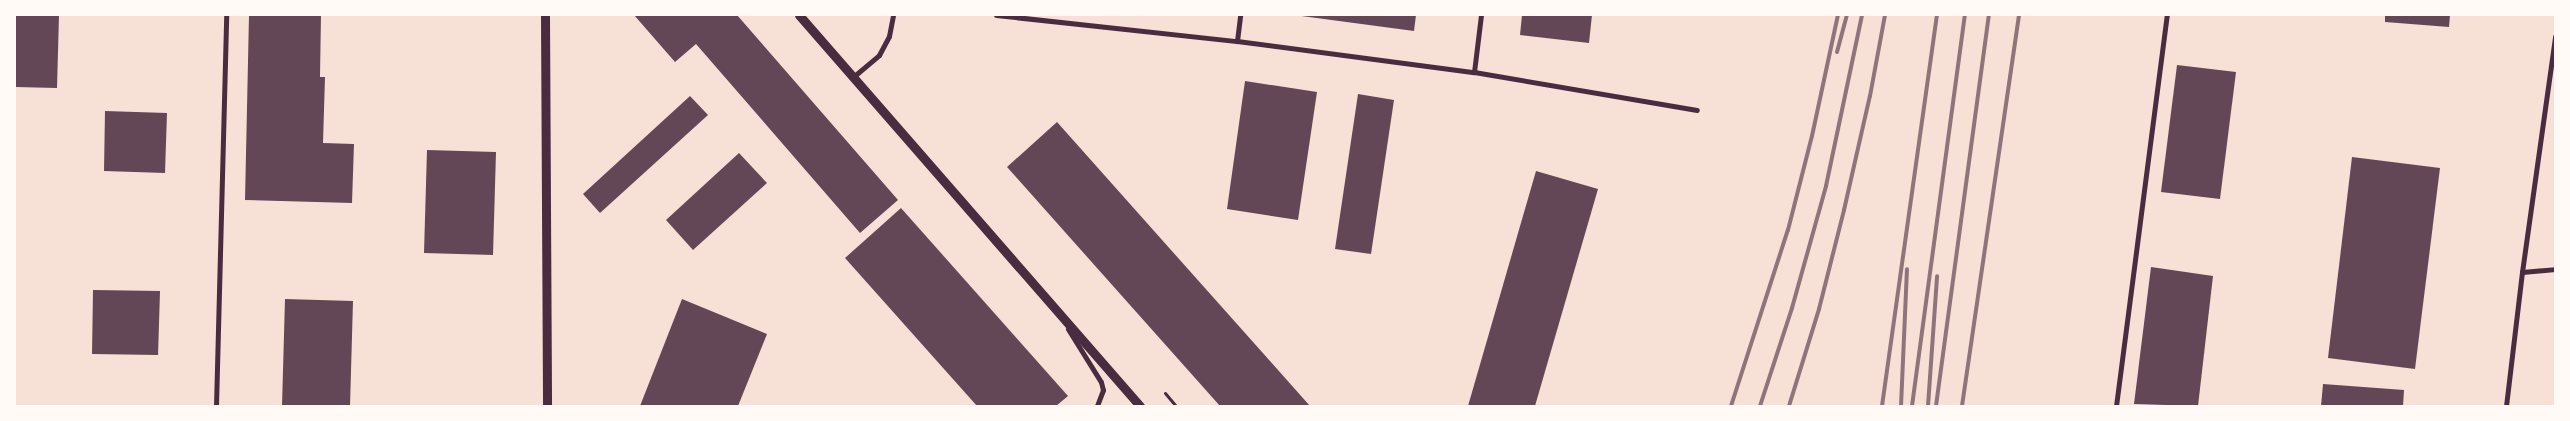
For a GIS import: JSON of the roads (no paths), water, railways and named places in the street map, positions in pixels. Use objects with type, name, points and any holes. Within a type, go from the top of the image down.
[{"type":"street","points":[[216,406],[226,15]]},
{"type":"street","points":[[545,15],[547,406]]},
{"type":"street","points":[[799,15],[1140,406]]},
{"type":"street","points":[[853,77],[879,55],[889,36],[893,15]]},
{"type":"street","points":[[996,15],[1237,41],[1474,72],[1697,110]]},
{"type":"street","points":[[1237,41],[1240,15]]},
{"type":"street","points":[[1474,72],[1481,15]]},
{"type":"street","points":[[2116,406],[2167,15]]},
{"type":"street","points":[[2506,406],[2522,272],[2555,36]]},
{"type":"street","points":[[2522,272],[2555,269]]},
{"type":"street","points":[[1047,298],[1099,378],[1103,390],[1097,406]]},
{"type":"railway","points":[[1731,406],[1788,230],[1812,136],[1838,15]]},
{"type":"railway","points":[[1837,52],[1847,15]]},
{"type":"railway","points":[[1760,406],[1792,308],[1826,186],[1862,15]]},
{"type":"railway","points":[[1789,406],[1819,309],[1844,210],[1870,96],[1885,15]]},
{"type":"railway","points":[[1882,406],[1937,15]]},
{"type":"railway","points":[[1912,406],[1965,15]]},
{"type":"railway","points":[[1936,406],[1989,15]]},
{"type":"railway","points":[[1962,406],[2019,15]]},
{"type":"railway","points":[[1901,406],[1907,269]]},
{"type":"railway","points":[[1928,406],[1937,276]]}]
